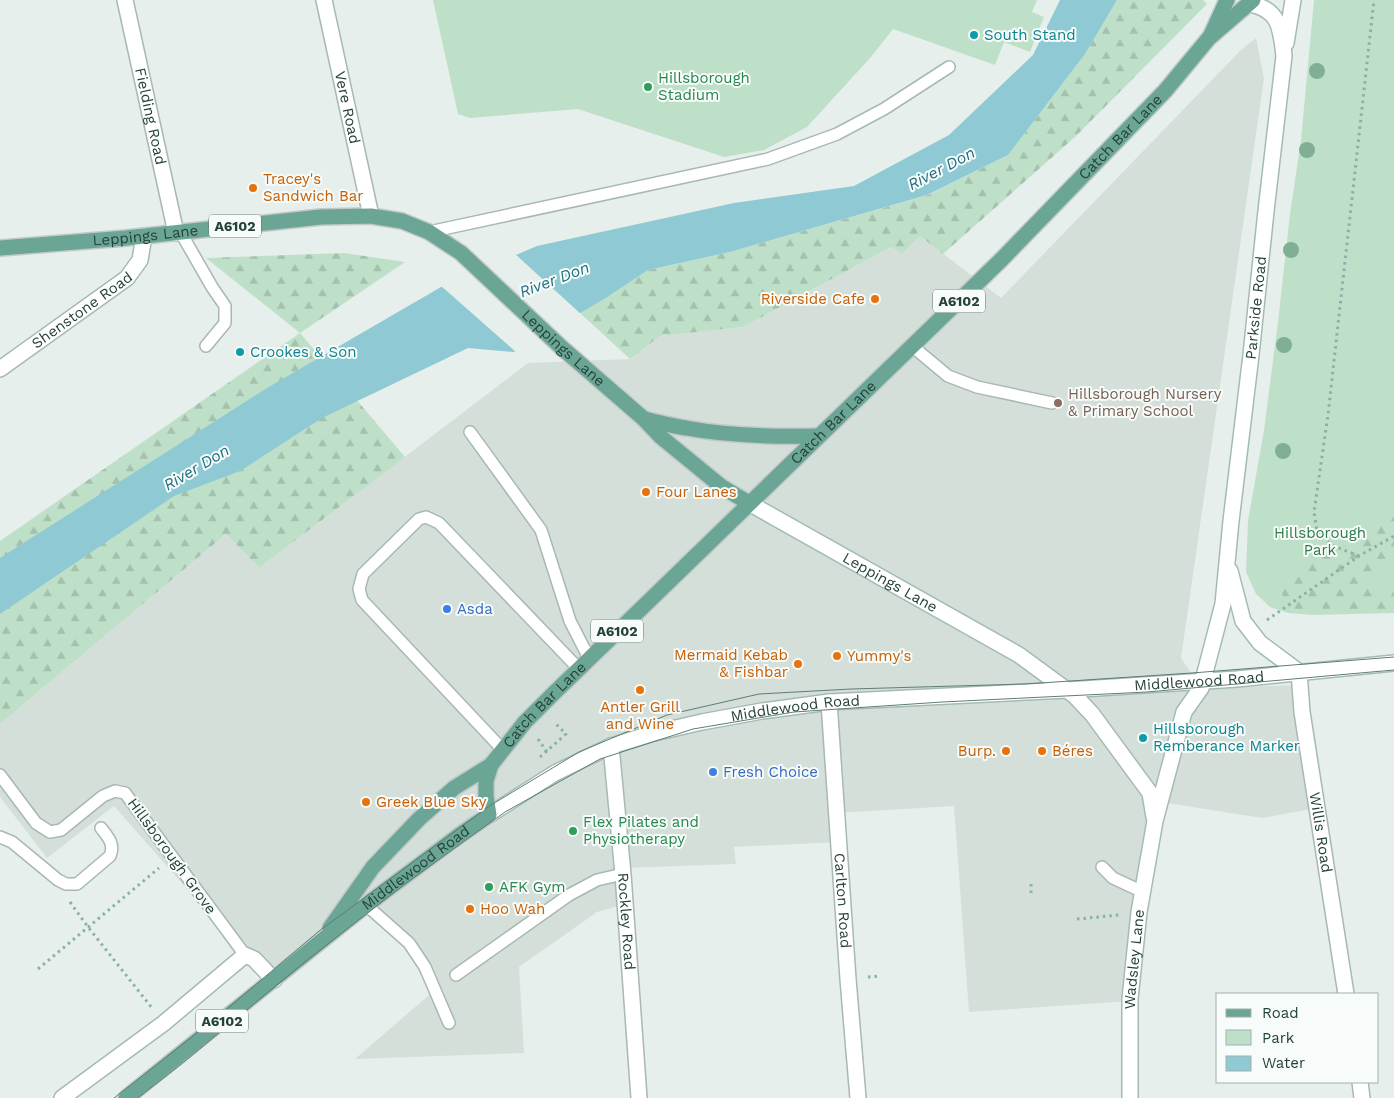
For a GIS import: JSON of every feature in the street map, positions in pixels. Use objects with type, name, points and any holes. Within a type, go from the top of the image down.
[{"type":"main road","name":"A6102","points":[[1220,14],[1227,0]]},
{"type":"main road","points":[[1220,14],[1229,7],[1252,2]]},
{"type":"main road","name":"Catch Bar Lane","points":[[489,815],[486,781],[491,765],[525,722],[749,502],[1002,259],[1164,91],[1209,38],[1252,2]]},
{"type":"main road","name":"Catch Bar Lane","points":[[1209,38],[1220,14]]},
{"type":"main road","name":"Leppings Lane","points":[[0,248],[178,233],[321,217],[371,216],[402,221],[430,232],[461,253],[562,348],[644,419],[661,438],[722,487],[749,502]]},
{"type":"main road","name":"A6102","points":[[644,419],[724,433],[785,437],[818,436]]},
{"type":"main road","points":[[318,944],[373,866],[418,819],[454,788],[491,765]]},
{"type":"main road","name":"Middlewood Road","points":[[126,1098],[366,905],[489,815]]},
{"type":"street","name":"Fielding Road","points":[[125,0],[178,233]]},
{"type":"street","name":"Vere Road","points":[[324,0],[371,216]]},
{"type":"street","name":"Parkside Road","points":[[1203,681],[1223,604],[1284,56],[1293,0]]},
{"type":"street","name":"Parkside Road","points":[[1252,2],[1268,10],[1274,17],[1281,31],[1284,56]]},
{"type":"street","name":"Shenstone Road","points":[[0,369],[127,278],[140,260],[144,236]]},
{"type":"street","name":"Leppings Lane","points":[[749,502],[1019,655],[1067,690]]},
{"type":"street","name":"Parkside Road","points":[[1227,559],[1242,621],[1268,650],[1299,672]]},
{"type":"street","name":"Middlewood Road","points":[[489,815],[561,770],[611,746],[654,733],[762,711],[829,702],[1203,681],[1394,663]]},
{"type":"street","name":"Willis Road","points":[[1299,672],[1304,722],[1346,993]]},
{"type":"street","name":"Wadsley Lane","points":[[1130,1098],[1130,1001],[1143,892],[1155,821],[1184,712],[1201,688],[1203,681]]},
{"type":"street","name":"Wadsley Lane","points":[[1067,690],[1092,714],[1150,793],[1155,821]]},
{"type":"street","name":"Carlton Road","points":[[829,702],[858,1098]]},
{"type":"street","name":"Rockley Road","points":[[611,746],[623,874],[639,1098]]},
{"type":"street","points":[[62,1098],[164,1023],[245,955],[254,958],[274,980]]},
{"type":"street","points":[[1360,1083],[1362,1098]]},
{"type":"lane","points":[[430,232],[768,159],[837,134],[884,109],[949,66]]},
{"type":"lane","points":[[178,233],[225,306],[225,323],[206,346]]},
{"type":"lane","points":[[912,346],[948,376],[977,386],[1052,403]]},
{"type":"lane","points":[[470,432],[541,530],[584,664]]},
{"type":"lane","points":[[503,750],[362,600],[360,589],[362,574],[419,519],[426,518],[439,523],[584,664]]},
{"type":"lane","name":"Hillsborough Grove","points":[[0,775],[36,823],[50,832],[61,830],[103,796],[115,791],[125,793],[245,955]]},
{"type":"lane","points":[[0,837],[12,842],[58,880],[66,884],[77,884],[110,856],[112,850],[111,841],[101,828]]},
{"type":"lane","points":[[1102,867],[1113,878],[1143,892]]},
{"type":"lane","points":[[456,975],[569,894],[597,880],[623,874]]},
{"type":"lane","points":[[366,905],[409,943],[425,967],[449,1022]]},
{"type":"path","points":[[1359,556],[1331,545],[1317,531],[1314,512],[1328,415],[1374,0]]},
{"type":"path","points":[[1251,633],[1274,614],[1359,556],[1394,536]]},
{"type":"path","points":[[540,708],[566,734],[530,765],[540,783]]},
{"type":"path","points":[[525,722],[561,770]]},
{"type":"path","points":[[38,969],[159,868]]},
{"type":"path","points":[[66,884],[69,901],[88,928],[164,1023]]},
{"type":"path","points":[[1031,884],[1032,895]]},
{"type":"path","points":[[1077,919],[1104,915]]},
{"type":"shaded area","points":[[1256,38],[1264,78],[1181,658],[1201,688],[1300,685],[1317,808],[1262,818],[1167,803],[1130,1001],[969,1012],[954,806],[835,813],[839,842],[734,847],[736,864],[623,868],[625,904],[597,912],[519,967],[524,1053],[355,1059],[435,990],[425,967],[367,905],[274,980],[245,955],[114,806],[47,858],[0,797],[0,724],[226,534],[259,568],[528,363],[630,359],[660,336],[743,327],[891,247],[902,254],[920,236],[1001,298],[1241,50]]},
{"type":"green space","name":"Hillsborough Stadium","points":[[433,0],[1037,0],[1032,12],[1044,17],[1030,52],[1004,42],[995,65],[893,29],[871,57],[807,127],[764,150],[724,157],[578,109],[470,118],[458,114]]},
{"type":"green space","points":[[1117,0],[1203,0],[1207,4],[1075,137],[943,254],[920,236],[902,254],[891,247],[743,327],[660,336],[630,359],[580,313],[648,270],[730,252],[928,195],[1008,155],[1085,54]]},
{"type":"green space","name":"Hillsborough Park","points":[[1314,0],[1394,0],[1394,613],[1312,615],[1288,613],[1270,607],[1256,594],[1246,572],[1248,521],[1264,430],[1278,322],[1290,214],[1301,140]]},
{"type":"green space","points":[[344,253],[405,262],[300,333],[206,258]]},
{"type":"green space","points":[[300,333],[405,457],[259,568],[226,534],[0,724],[0,541]]},
{"type":"green space","points":[[1394,517],[1394,557],[1379,566],[1374,580],[1386,592],[1394,592],[1394,610],[1311,612],[1292,608],[1287,604],[1279,585],[1286,578]]},
{"type":"water","name":"River Don","points":[[1060,0],[1117,0],[1085,54],[1008,155],[927,195],[730,252],[648,270],[604,299],[514,352],[468,348],[322,418],[240,471],[174,496],[0,614],[0,558],[267,388],[441,287],[537,246],[734,203],[854,186],[949,135],[1033,55]]},
{"type":"pier","points":[[514,253],[582,315],[517,353],[440,285]]},
{"type":"tram line","points":[[114,1098],[221,1014],[319,931],[491,805],[579,752],[667,715],[759,694],[851,689],[1025,684],[1394,657]]},
{"type":"tram line","points":[[138,1098],[301,965],[405,884],[505,812],[600,759],[693,729],[794,712],[942,702],[1147,692],[1394,670]]},
{"type":"place","name":"South Stand","points":[[974,35]]},
{"type":"place","name":"Hillsborough Stadium","points":[[648,87]]},
{"type":"place","name":"Tracey's Sandwich Bar","points":[[253,188]]},
{"type":"place","name":"Riverside Cafe","points":[[875,299]]},
{"type":"place","name":"Crookes & Son","points":[[240,352]]},
{"type":"place","name":"Hillsborough Nursery & Primary School","points":[[1058,403]]},
{"type":"place","name":"Four Lanes","points":[[646,492]]},
{"type":"place","name":"Asda","points":[[447,609]]},
{"type":"place","name":"Yummy's","points":[[837,656]]},
{"type":"place","name":"Mermaid Kebab & Fishbar","points":[[798,664]]},
{"type":"place","name":"Antler Grill and Wine","points":[[640,690]]},
{"type":"place","name":"Hillsborough Remberance Marker","points":[[1143,738]]},
{"type":"place","name":"Burp.","points":[[1006,751]]},
{"type":"place","name":"Béres","points":[[1042,751]]},
{"type":"place","name":"Fresh Choice","points":[[713,772]]},
{"type":"place","name":"Greek Blue Sky","points":[[366,802]]},
{"type":"place","name":"Flex Pilates and Physiotherapy","points":[[573,831]]},
{"type":"place","name":"AFK Gym","points":[[489,887]]},
{"type":"place","name":"Hoo Wah","points":[[470,909]]}]
